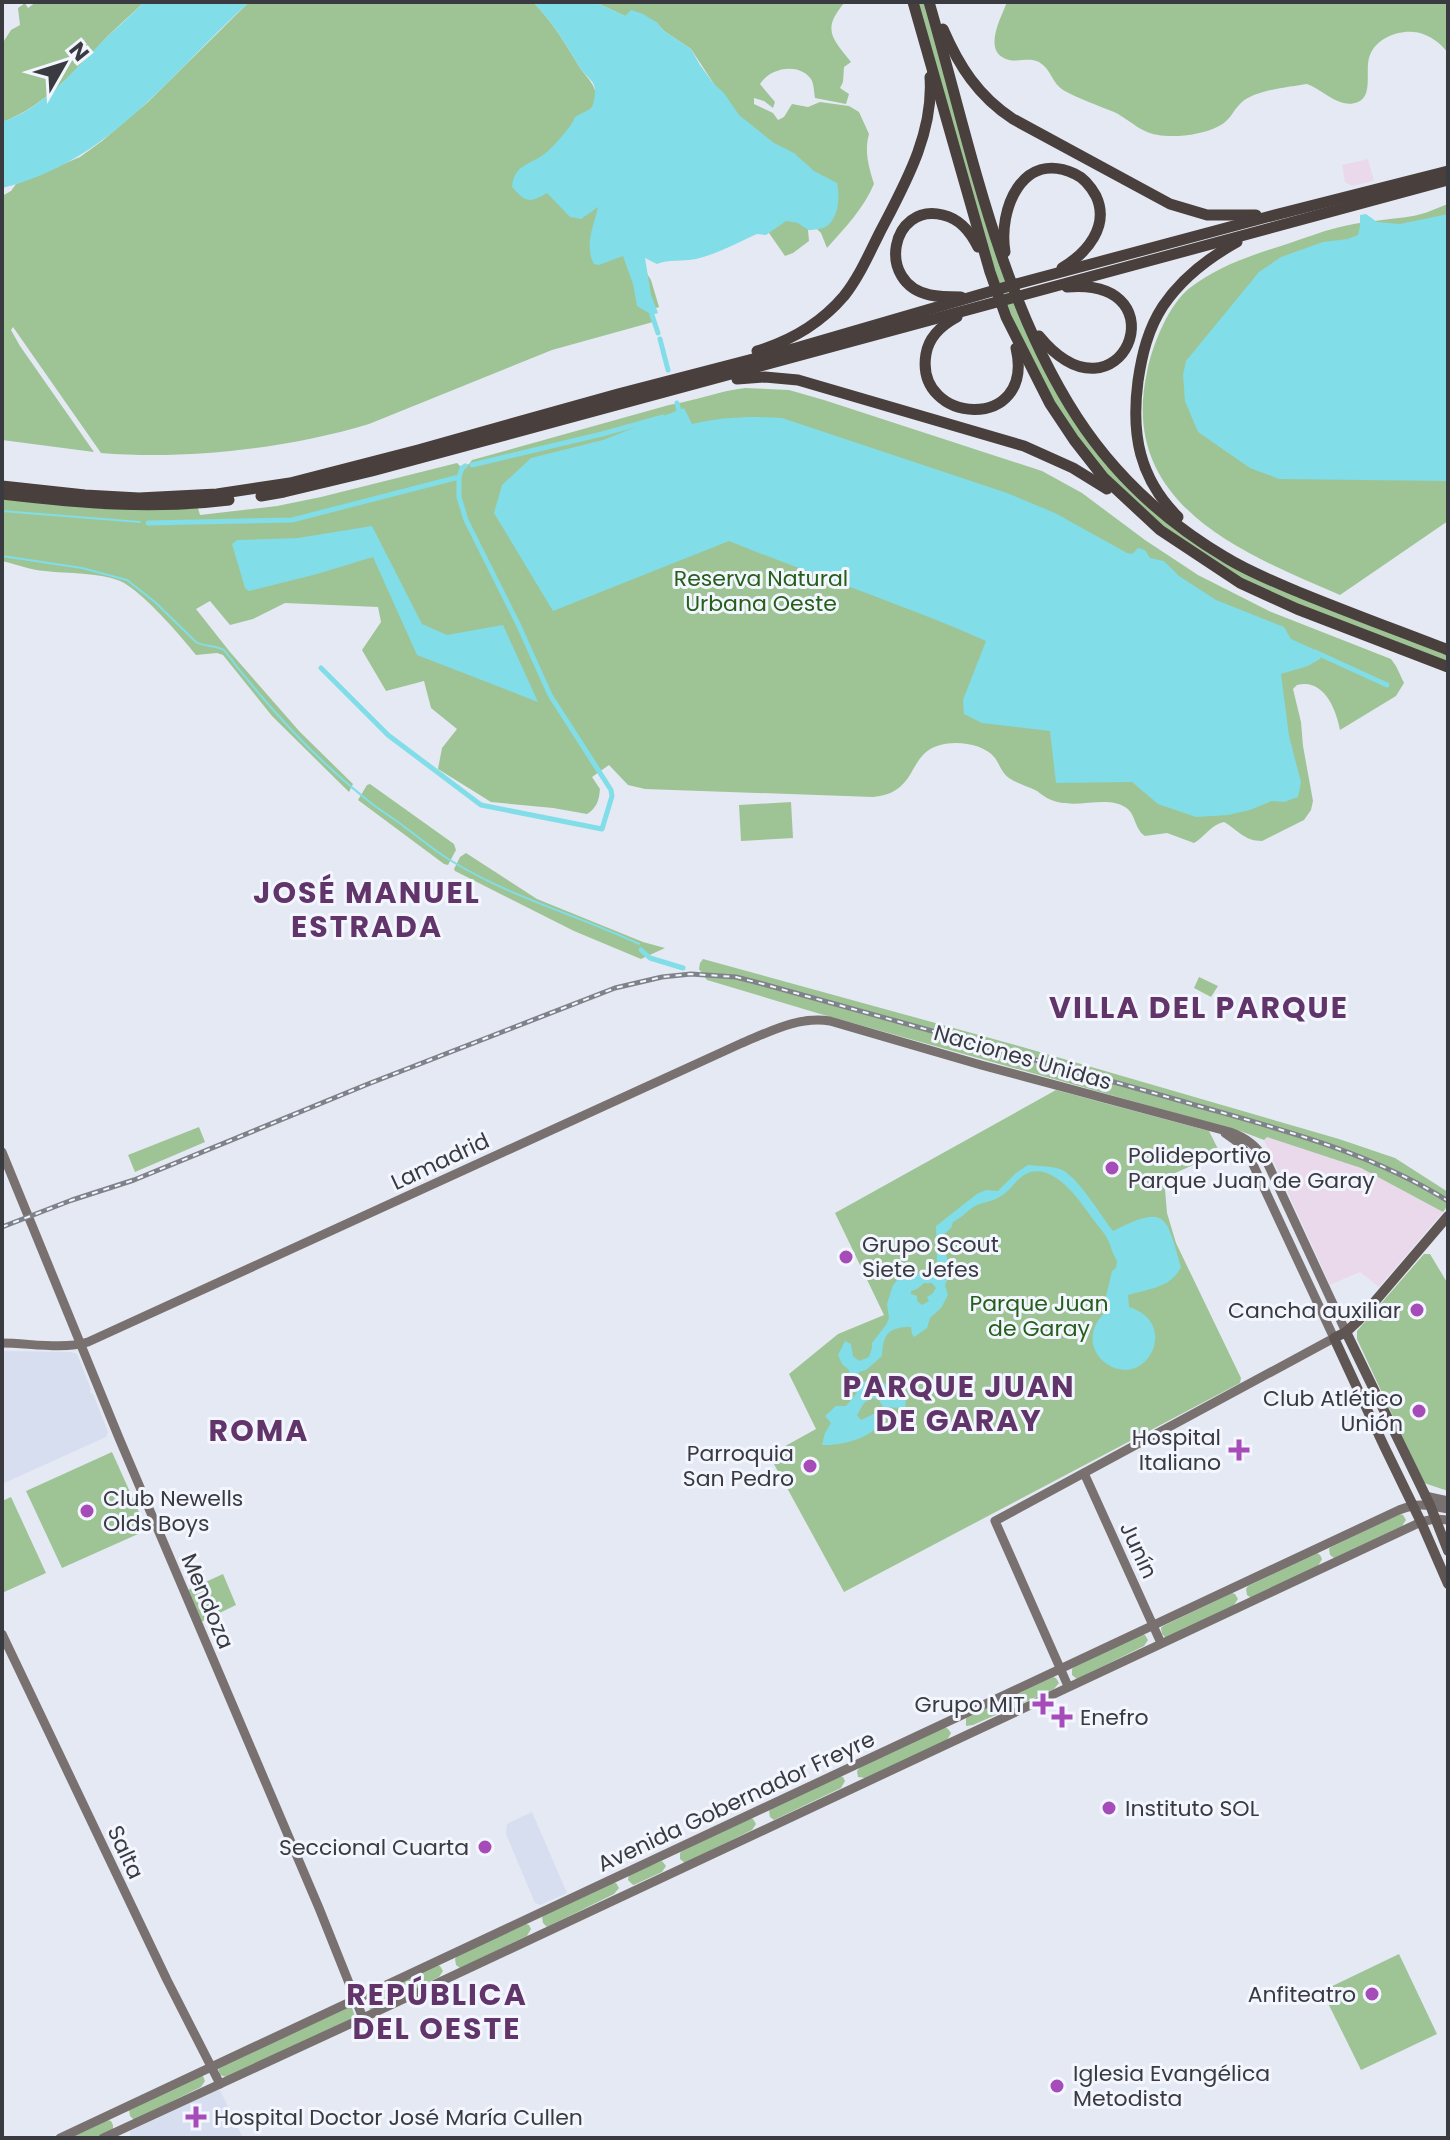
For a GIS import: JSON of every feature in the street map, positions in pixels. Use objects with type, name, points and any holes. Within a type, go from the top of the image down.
[{"type":"highway","points":[[913,2],[998,305],[1017,349],[1019,365],[1011,391],[1000,402],[981,410],[951,405],[937,394],[927,375],[928,347],[947,322],[998,305],[1022,288],[1068,265],[1088,247],[1100,219],[1100,208],[1091,188],[1082,178],[1066,171],[1048,169],[1029,176],[1016,189],[1006,210],[1004,225],[1009,272]]},
{"type":"highway","points":[[930,2],[960,65],[977,89],[999,110],[1170,204],[1199,213],[1224,216],[1271,213],[1339,199]]},
{"type":"highway","points":[[930,2],[986,207],[1009,272],[1057,385],[1100,450],[1129,482],[1184,530],[1226,558],[1267,579],[1448,650]]},
{"type":"highway","points":[[2,486],[122,498],[198,495],[290,483],[618,399],[776,344],[804,330],[842,298],[863,266],[905,183],[926,124],[930,80],[917,18]]},
{"type":"highway","points":[[1022,288],[1448,171]]},
{"type":"highway","points":[[1022,288],[1448,180]]},
{"type":"highway","points":[[1267,579],[1177,517],[1157,491],[1138,445],[1135,414],[1141,363],[1149,333],[1161,308],[1201,264],[1236,242],[1331,211]]},
{"type":"highway","points":[[992,277],[971,234],[957,220],[936,213],[920,216],[908,224],[898,238],[896,266],[905,281],[917,290],[930,295],[998,305]]},
{"type":"highway","points":[[1022,288],[1078,286],[1099,289],[1118,298],[1124,305],[1129,313],[1132,332],[1124,353],[1109,365],[1091,368],[1082,367],[1060,355],[1043,341],[1028,321]]},
{"type":"highway","points":[[2,494],[141,506],[199,504],[284,492],[372,471],[796,348],[998,305]]},
{"type":"highway","points":[[998,305],[1050,404],[1074,440],[1103,477],[1160,530],[1240,583],[1297,609],[1448,667]]},
{"type":"highway","points":[[618,399],[739,379],[773,377],[798,380],[1045,453],[1090,477],[1172,544],[1199,562],[1220,571]]},
{"type":"main road","points":[[1448,1218],[1359,1320],[1334,1338],[1448,1584]]},
{"type":"main road","points":[[1346,1332],[1428,1501],[1448,1551]]},
{"type":"main road","points":[[1381,1441],[1396,1437]]},
{"type":"street","name":"Naciones Unidas","points":[[818,1019],[1230,1132],[1250,1141],[1266,1160],[1346,1332]]},
{"type":"street","name":"Lamadrid","points":[[80,1344],[742,1043],[788,1024],[818,1019]]},
{"type":"street","points":[[1068,1686],[995,1521],[1334,1338],[1250,1158],[1243,1147],[1219,1130]]},
{"type":"street","name":"Mendoza","points":[[2,1152],[363,2018]]},
{"type":"street","points":[[1261,1180],[1265,1173],[1273,1175]]},
{"type":"street","points":[[2,1343],[80,1344]]},
{"type":"street","name":"Junín","points":[[1084,1473],[1161,1643]]},
{"type":"street","points":[[1428,1501],[1448,1501]]},
{"type":"street","points":[[1428,1501],[1448,1509]]},
{"type":"street","name":"Avenida Gobernador Freyre","points":[[60,2138],[1412,1504],[1428,1501]]},
{"type":"street","name":"Avenida Gobernador Freyre","points":[[103,2138],[1421,1522],[1448,1520]]},
{"type":"street","name":"Salta","points":[[2,1634],[220,2084]]},
{"type":"shaded area","points":[[1368,159],[1374,181],[1352,186],[1345,182],[1342,165]]},
{"type":"shaded area","points":[[1266,1136],[1361,1168],[1443,1212],[1379,1287],[1360,1272],[1330,1285],[1264,1140]]},
{"type":"shaded area","points":[[2,1351],[77,1354],[108,1432],[106,1437],[2,1484]]},
{"type":"shaded area","points":[[532,1812],[567,1893],[540,1905],[535,1903],[506,1834],[507,1824]]},
{"type":"shaded area","name":"Hospital Doctor José María Cullen","points":[[217,2089],[243,2138],[130,2138],[130,2131]]},
{"type":"green space","points":[[36,2],[144,2],[46,97],[2,122],[2,44],[11,30],[20,25],[18,8],[25,3],[28,8]]},
{"type":"green space","points":[[249,2],[533,2],[557,31],[593,85],[596,95],[595,104],[577,120],[565,139],[544,191],[597,205],[645,227],[644,269],[651,280],[659,307],[650,310],[653,322],[552,350],[369,424],[337,433],[270,446],[167,455],[101,453],[13,327],[11,330],[20,346],[94,452],[2,440],[2,196],[16,184],[80,157],[102,141],[148,102]]},
{"type":"green space","points":[[595,2],[845,2],[833,19],[832,33],[851,62],[844,67],[840,88],[849,94],[846,104],[815,98],[811,79],[792,69],[770,74],[760,84],[775,102],[773,108],[754,98],[754,104],[773,113],[778,120],[784,117],[792,104],[808,107],[820,102],[849,106],[859,112],[869,134],[867,153],[874,184],[859,210],[827,248],[817,229],[808,230],[809,241],[785,256],[769,233],[771,226],[714,84],[691,49],[656,22],[625,16]]},
{"type":"green space","points":[[913,2],[929,2],[986,208],[1057,385],[1129,482],[1226,558],[1448,650],[1448,667],[1270,597],[1160,530],[1074,440],[1006,317]]},
{"type":"green space","points":[[1007,2],[1448,2],[1448,53],[1423,34],[1408,32],[1392,35],[1379,43],[1370,55],[1366,94],[1358,102],[1338,101],[1307,84],[1248,98],[1222,125],[1201,133],[1181,136],[1152,134],[1114,112],[1063,90],[1039,62],[1009,60],[1001,56],[994,43],[995,34]]},
{"type":"green space","points":[[1448,204],[1448,521],[1340,595],[1228,541],[1196,517],[1169,489],[1151,457],[1143,418],[1149,362],[1157,338],[1176,303],[1191,287],[1214,272],[1251,256],[1330,230],[1417,215]]},
{"type":"green space","name":"Reserva Natural Urbana Oeste","points":[[745,388],[789,390],[1042,471],[1082,493],[1198,575],[1269,611],[1391,659],[1404,683],[1396,696],[1340,730],[1331,704],[1321,690],[1306,684],[1293,689],[1313,801],[1304,820],[1262,841],[1246,837],[1224,822],[1194,843],[1167,833],[1145,836],[1125,807],[1108,802],[1057,802],[1009,778],[990,753],[960,743],[944,744],[927,751],[898,789],[873,797],[645,789],[628,785],[609,765],[592,777],[600,793],[595,806],[587,814],[491,802],[438,769],[442,748],[457,729],[431,708],[424,681],[386,691],[362,650],[381,622],[378,607],[285,603],[253,619],[230,625],[210,601],[196,609],[300,732],[353,784],[349,792],[272,716],[223,655],[196,655],[160,614],[129,586],[102,576],[39,570],[2,561],[2,497],[198,508],[200,515],[277,506],[457,463],[461,467],[472,460],[669,405]]},
{"type":"green space","points":[[370,784],[454,844],[456,850],[448,865],[358,800]]},
{"type":"green space","points":[[791,802],[793,838],[741,841],[739,805]]},
{"type":"green space","points":[[466,853],[537,899],[665,948],[641,959],[574,931],[455,871],[460,857]]},
{"type":"green space","points":[[703,959],[1339,1139],[1395,1158],[1448,1192],[1448,1205],[1443,1212],[1361,1168],[1267,1137],[1264,1140],[707,980],[699,969]]},
{"type":"green space","points":[[1199,977],[1218,986],[1211,997],[1194,988]]},
{"type":"green space","name":"Parque Juan de Garay","points":[[1056,1090],[1209,1131],[1220,1153],[1164,1178],[1167,1213],[1176,1243],[1241,1378],[1240,1383],[844,1592],[769,1455],[816,1429],[789,1374],[838,1334],[884,1315],[835,1213]]},
{"type":"green space","points":[[199,1127],[205,1142],[135,1172],[128,1155]]},
{"type":"green space","name":"Club Atlético Unión","points":[[1424,1254],[1430,1254],[1448,1284],[1448,1491],[1424,1483],[1357,1339],[1357,1331]]},
{"type":"green space","name":"Club Newells Olds Boys","points":[[112,1452],[147,1530],[62,1568],[26,1491]]},
{"type":"green space","points":[[11,1497],[46,1573],[2,1593],[2,1501]]},
{"type":"green space","points":[[1400,1514],[1406,1520],[1402,1526],[1334,1558],[1330,1555],[1331,1547]]},
{"type":"green space","points":[[1317,1553],[1322,1559],[1318,1566],[1251,1598],[1247,1595],[1248,1586]]},
{"type":"green space","points":[[223,1574],[236,1605],[201,1622],[188,1590]]},
{"type":"green space","points":[[1232,1593],[1238,1599],[1234,1605],[1166,1638],[1162,1634],[1163,1626]]},
{"type":"green space","points":[[1142,1634],[1148,1640],[1144,1646],[1077,1679],[1072,1675],[1074,1667]]},
{"type":"green space","points":[[1053,1677],[1059,1683],[1054,1689],[966,1726],[966,1718]]},
{"type":"green space","points":[[945,1727],[951,1733],[947,1740],[865,1778],[858,1777],[857,1771],[861,1766]]},
{"type":"green space","points":[[839,1776],[845,1781],[841,1788],[774,1820],[770,1817],[771,1808]]},
{"type":"green space","points":[[750,1818],[756,1824],[752,1830],[685,1863],[680,1859],[682,1851]]},
{"type":"green space","points":[[662,1861],[666,1866],[662,1872],[633,1885],[628,1880],[629,1874]]},
{"type":"green space","points":[[613,1882],[619,1888],[614,1894],[547,1927],[543,1923],[544,1915]]},
{"type":"green space","points":[[526,1924],[531,1929],[527,1936],[460,1968],[456,1965],[457,1956]]},
{"type":"green space","points":[[1399,1954],[1437,2034],[1361,2070],[1322,1991]]},
{"type":"green space","points":[[437,1965],[443,1971],[439,1977],[371,2010],[367,2006],[368,1998]]},
{"type":"green space","points":[[349,2007],[355,2017],[226,2077],[220,2075],[218,2068]]},
{"type":"green space","points":[[199,2075],[205,2081],[201,2087],[134,2120],[130,2116],[129,2110]]},
{"type":"green space","points":[[107,2120],[111,2121],[113,2130],[96,2138],[69,2138]]},
{"type":"water","points":[[144,2],[249,2],[137,112],[107,136],[75,158],[40,175],[2,188],[2,122],[45,98]]},
{"type":"water","points":[[533,2],[595,2],[625,16],[631,10],[656,22],[691,49],[739,115],[774,143],[794,153],[814,171],[837,183],[838,206],[831,222],[822,228],[808,230],[798,223],[786,221],[766,235],[757,234],[696,259],[657,264],[645,258],[651,295],[658,313],[652,315],[637,306],[623,256],[599,265],[594,264],[591,257],[591,236],[598,207],[581,219],[570,217],[547,193],[528,200],[512,187],[520,169],[547,152],[575,117],[592,108],[595,95],[593,83]]},
{"type":"water","points":[[1366,214],[1377,222],[1400,224],[1448,214],[1448,481],[1279,479],[1250,468],[1198,432],[1185,401],[1183,375],[1186,361],[1259,272],[1281,257],[1323,242],[1358,235],[1360,215]]},
{"type":"water","points":[[684,408],[692,424],[737,418],[782,418],[1007,493],[1055,513],[1127,553],[1132,554],[1138,548],[1145,550],[1150,558],[1164,561],[1179,576],[1216,600],[1284,627],[1291,639],[1322,653],[1320,659],[1308,666],[1281,674],[1289,736],[1301,782],[1298,797],[1284,802],[1272,801],[1228,815],[1196,817],[1158,804],[1132,782],[1056,783],[1050,731],[982,723],[964,714],[963,700],[986,641],[729,541],[553,611],[494,513],[502,485],[531,458],[603,440]]},
{"type":"water","points":[[372,526],[422,624],[447,635],[503,625],[538,702],[417,655],[373,557],[249,591],[245,588],[232,544],[237,540],[298,538]]},
{"type":"water","points":[[1028,1165],[1056,1168],[1067,1173],[1113,1231],[1131,1222],[1155,1217],[1167,1226],[1181,1267],[1165,1284],[1128,1295],[1129,1307],[1145,1315],[1153,1326],[1155,1339],[1145,1362],[1121,1370],[1104,1362],[1096,1353],[1094,1330],[1107,1311],[1104,1305],[1117,1261],[1105,1235],[1072,1192],[1045,1172],[1034,1172],[1024,1175],[998,1198],[975,1206],[953,1222],[943,1235],[948,1266],[945,1285],[948,1295],[941,1308],[930,1318],[927,1328],[914,1337],[911,1327],[897,1328],[888,1333],[882,1356],[859,1372],[858,1382],[879,1381],[895,1389],[906,1401],[905,1408],[883,1407],[879,1400],[872,1398],[864,1403],[857,1415],[861,1420],[887,1411],[878,1427],[861,1438],[822,1445],[831,1423],[825,1416],[836,1406],[846,1406],[857,1393],[851,1390],[853,1381],[849,1370],[838,1355],[845,1341],[851,1344],[853,1356],[859,1361],[869,1357],[872,1343],[889,1318],[887,1304],[893,1285],[899,1278],[920,1274],[937,1263],[936,1226],[977,1194],[986,1190],[998,1191]],"holes":[[[924,1283],[932,1283],[936,1288],[927,1297],[929,1301],[922,1305],[911,1291]]]},
{"type":"waterway","points":[[652,315],[658,333]]},
{"type":"waterway","points":[[660,339],[668,370]]},
{"type":"waterway","points":[[677,403],[680,415]]},
{"type":"waterway","points":[[472,465],[663,417]]},
{"type":"waterway","points":[[321,668],[388,735],[481,805],[602,829],[611,790],[550,695],[466,520],[459,497],[459,477],[465,466]]},
{"type":"waterway","points":[[148,523],[292,520],[459,477]]},
{"type":"waterway","points":[[2,511],[140,522]]},
{"type":"waterway","points":[[2,556],[82,568],[127,580],[196,642],[224,650],[274,711],[331,769],[439,853],[496,885],[639,944]]},
{"type":"waterway","points":[[1315,652],[1387,685]]},
{"type":"waterway","points":[[641,950],[650,958],[683,968]]},
{"type":"railway","points":[[2,1227],[134,1180],[368,1084],[615,988],[691,974],[736,977],[763,984],[1278,1129],[1383,1166],[1448,1201]]},
{"type":"place","name":"Polideportivo Parque Juan de Garay","points":[[1112,1168]]},
{"type":"place","name":"Grupo Scout Siete Jefes","points":[[846,1257]]},
{"type":"place","name":"Cancha auxiliar","points":[[1417,1310]]},
{"type":"place","name":"Club Atlético Unión","points":[[1419,1411]]},
{"type":"place","name":"Hospital Italiano","points":[[1239,1450]]},
{"type":"place","name":"Parroquia San Pedro","points":[[810,1466]]},
{"type":"place","name":"Club Newells Olds Boys","points":[[87,1511]]},
{"type":"place","name":"Grupo MIT","points":[[1043,1704]]},
{"type":"place","name":"Enefro","points":[[1062,1717]]},
{"type":"place","name":"Instituto SOL","points":[[1109,1808]]},
{"type":"place","name":"Seccional Cuarta","points":[[485,1847]]},
{"type":"place","name":"Anfiteatro","points":[[1372,1994]]},
{"type":"place","name":"Iglesia Evangélica Metodista","points":[[1057,2086]]},
{"type":"place","name":"Hospital Doctor José María Cullen","points":[[196,2117]]},
{"type":"district","name":"JOSÉ MANUEL ESTRADA","points":[[367,910]]},
{"type":"district","name":"VILLA DEL PARQUE","points":[[1199,1008]]},
{"type":"district","name":"PARQUE JUAN DE GARAY","points":[[959,1404]]},
{"type":"district","name":"ROMA","points":[[259,1431]]},
{"type":"district","name":"REPÚBLICA DEL OESTE","points":[[437,2012]]}]
